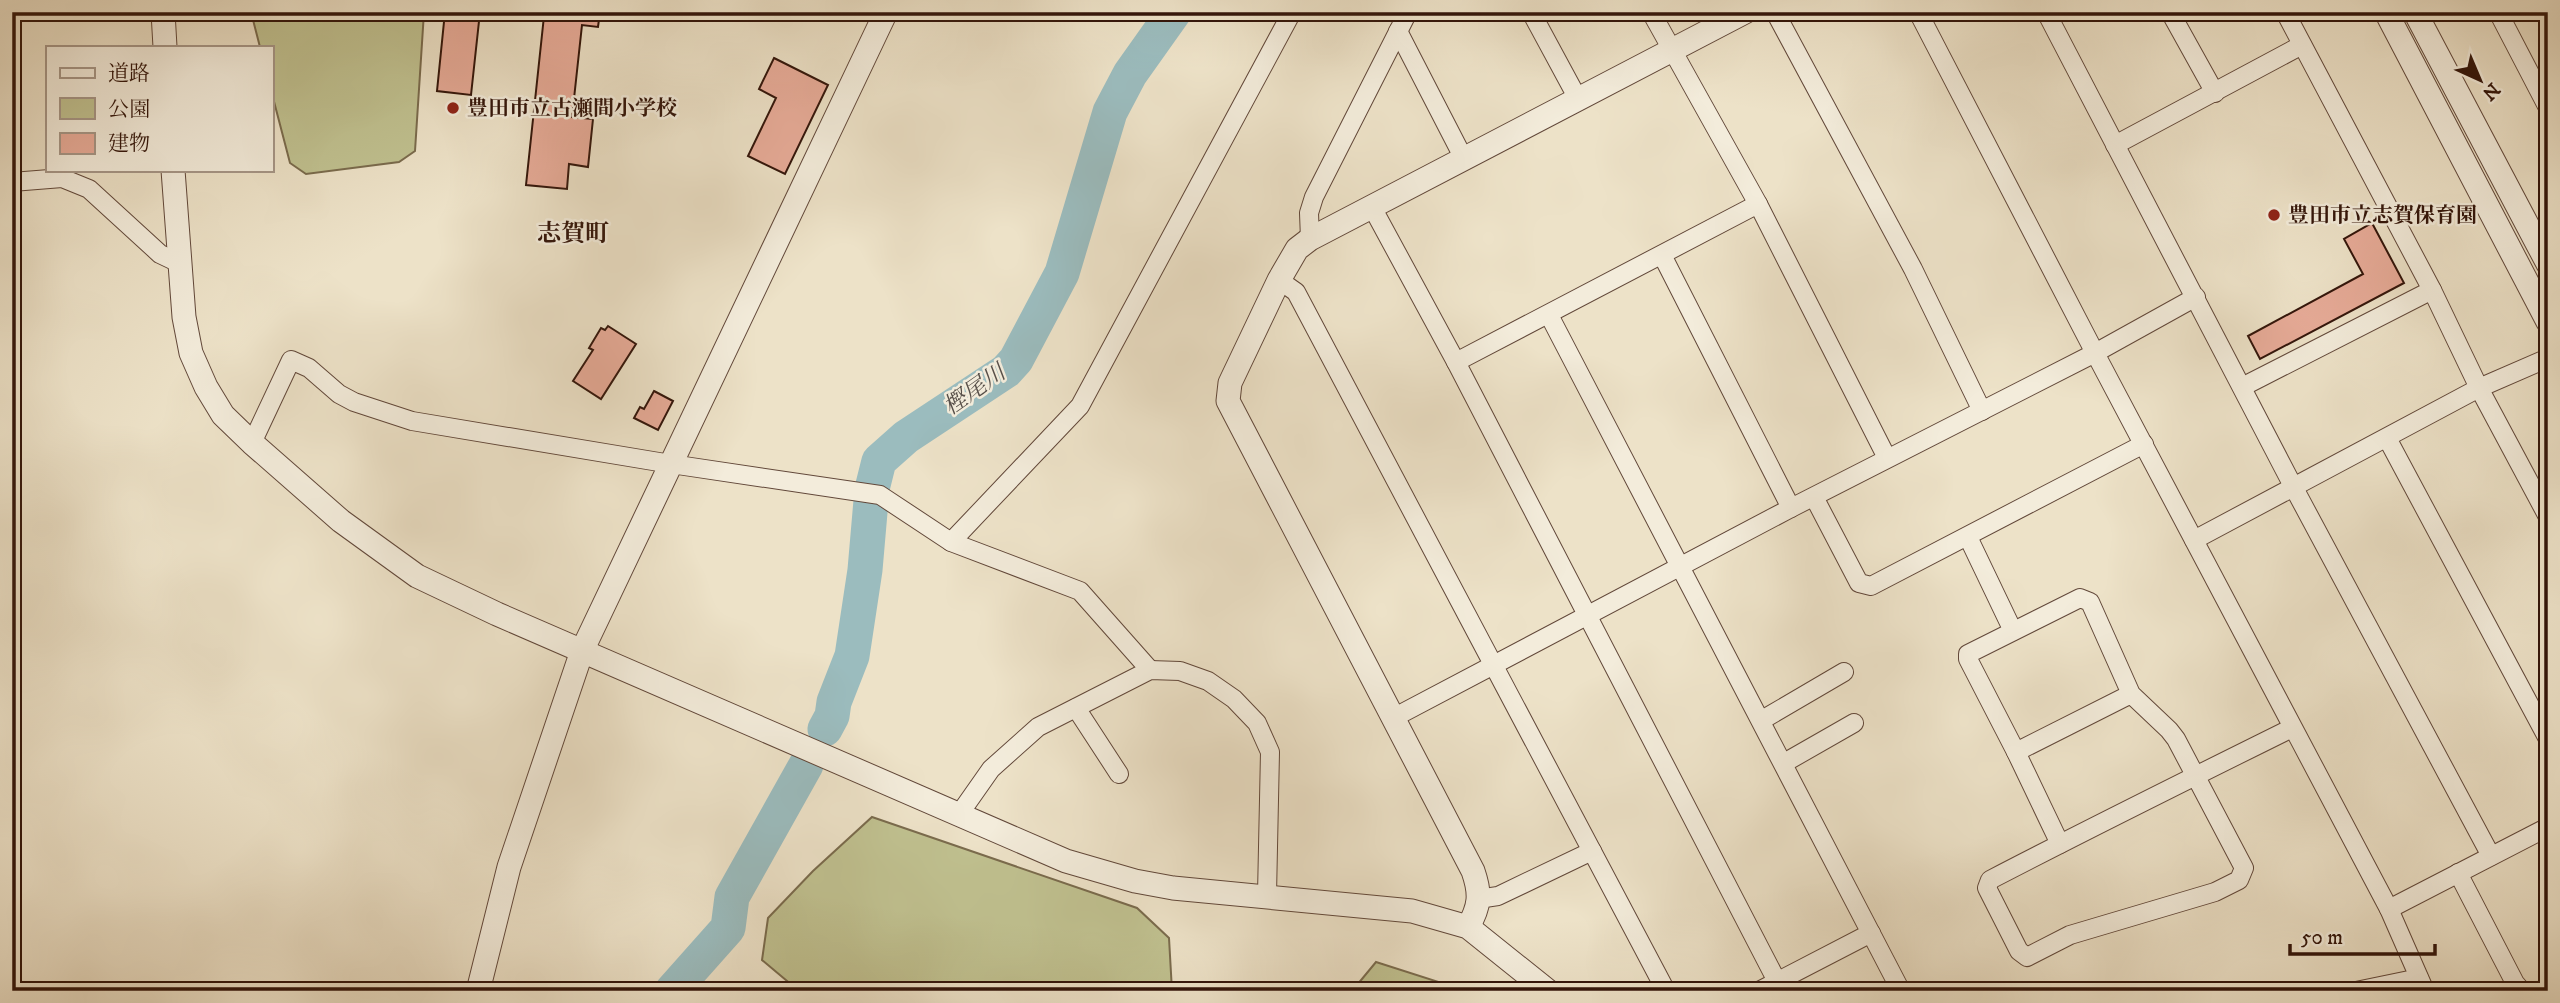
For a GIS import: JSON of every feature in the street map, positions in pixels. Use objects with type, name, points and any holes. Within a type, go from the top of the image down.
[{"type":"street","points":[[163,12],[165,46]]},
{"type":"street","points":[[478,991],[509,867],[582,651],[886,12]]},
{"type":"street","points":[[951,542],[1080,406],[1293,12]]},
{"type":"street","points":[[1310,239],[1308,213],[1314,197],[1408,12]]},
{"type":"street","points":[[1531,12],[1578,99]]},
{"type":"street","points":[[1651,12],[1758,204],[1887,458]]},
{"type":"street","points":[[1468,928],[1478,910],[1473,871],[1228,401],[1230,383],[1279,280],[1294,254],[1310,239],[1745,12]]},
{"type":"street","points":[[1775,12],[1913,269],[1982,411]]},
{"type":"street","points":[[1918,12],[2389,909],[2422,985],[2356,991]]},
{"type":"street","points":[[2046,12],[2294,488],[2491,856]]},
{"type":"street","points":[[2170,12],[2214,93]]},
{"type":"street","points":[[2285,12],[2548,517]]},
{"type":"street","points":[[2386,12],[2548,322]]},
{"type":"street","points":[[2415,12],[2548,264]]},
{"type":"street","points":[[2498,12],[2548,108]]},
{"type":"street","points":[[1398,31],[1464,159]]},
{"type":"street","points":[[2115,145],[2302,45]]},
{"type":"street","points":[[173,172],[184,317],[191,353],[206,387],[223,415],[252,443],[341,521],[417,576],[582,651],[1066,861],[1135,881],[1231,895],[1267,895],[1412,911],[1468,928],[1548,991]]},
{"type":"street","points":[[12,182],[62,178],[89,189],[160,254],[181,264]]},
{"type":"street","points":[[1456,362],[1758,204]]},
{"type":"street","points":[[1372,207],[1456,362],[1780,986]]},
{"type":"street","points":[[1662,255],[1791,508]]},
{"type":"street","points":[[1279,280],[1296,292],[1666,991]]},
{"type":"street","points":[[2242,387],[2432,290]]},
{"type":"street","points":[[1393,718],[1887,458],[2095,353],[2196,297]]},
{"type":"street","points":[[1549,314],[1901,991]]},
{"type":"street","points":[[2194,540],[2479,388],[2548,359]]},
{"type":"street","points":[[252,443],[291,360],[309,368],[339,394],[401,418],[671,464],[880,495],[951,542],[1080,592],[1150,670]]},
{"type":"street","points":[[2387,438],[2542,712],[2548,738]]},
{"type":"street","points":[[1814,497],[1859,583],[1871,586],[2144,444]]},
{"type":"street","points":[[1968,537],[2013,631]]},
{"type":"street","points":[[2060,844],[1968,659],[1971,651],[2080,598],[2090,602],[2131,694],[2169,730],[2196,776],[2244,868],[2239,880],[2215,892],[2070,935],[2028,957],[2019,951],[1987,888],[1990,880],[2060,844],[2196,776],[2292,728]]},
{"type":"street","points":[[958,816],[991,769],[1038,727],[1150,670],[1180,671],[1208,681],[1234,699],[1257,723],[1270,752],[1267,895]]},
{"type":"street","points":[[1762,720],[1844,672]]},
{"type":"street","points":[[2016,752],[2131,694]]},
{"type":"street","points":[[1076,708],[1119,774]]},
{"type":"street","points":[[1784,762],[1854,723]]},
{"type":"street","points":[[2389,909],[2548,827]]},
{"type":"street","points":[[1478,899],[1498,896],[1592,850]]},
{"type":"street","points":[[2458,873],[2515,983],[2522,991]]},
{"type":"street","points":[[1759,991],[1780,986],[1871,933]]},
{"type":"street","points":[[2538,991],[2548,989]]},
{"type":"green space","points":[[251,12],[424,12],[415,151],[399,162],[306,174],[290,163],[273,98],[273,46],[260,46]]},
{"type":"green space","points":[[872,817],[1137,908],[1169,938],[1172,991],[799,991],[762,960],[768,918],[813,871]]},
{"type":"green space","points":[[1376,962],[1445,984],[1451,991],[1352,991]]},
{"type":"building","points":[[445,12],[480,12],[471,95],[437,91]]},
{"type":"building","points":[[508,12],[600,12],[598,27],[582,25],[572,117],[593,119],[588,167],[569,164],[567,189],[526,185],[544,16]]},
{"type":"building","points":[[774,58],[828,85],[785,174],[748,156],[776,98],[759,89]]},
{"type":"building","points":[[2372,223],[2404,283],[2260,359],[2248,336],[2363,274],[2344,239]]},
{"type":"building","points":[[608,326],[636,344],[601,399],[573,381],[593,350],[589,348],[601,328],[605,330]]},
{"type":"building","points":[[654,391],[673,401],[658,430],[634,418],[640,407],[644,409]]},
{"type":"waterway","name":"樫尾川","points":[[825,729],[852,656],[865,570],[872,489],[879,461],[906,437],[1006,371],[1016,360],[1062,273],[1110,112],[1130,74],[1174,12]]},
{"type":"waterway","name":"樫尾川","points":[[672,991],[728,928],[732,897],[806,765]]},
{"type":"place","name":"豊田市立古瀬間小学校","points":[[453,108]]},
{"type":"place","name":"豊田市立志賀保育園","points":[[2274,215]]},
{"type":"district","name":"志賀町","points":[[573,233]]}]
